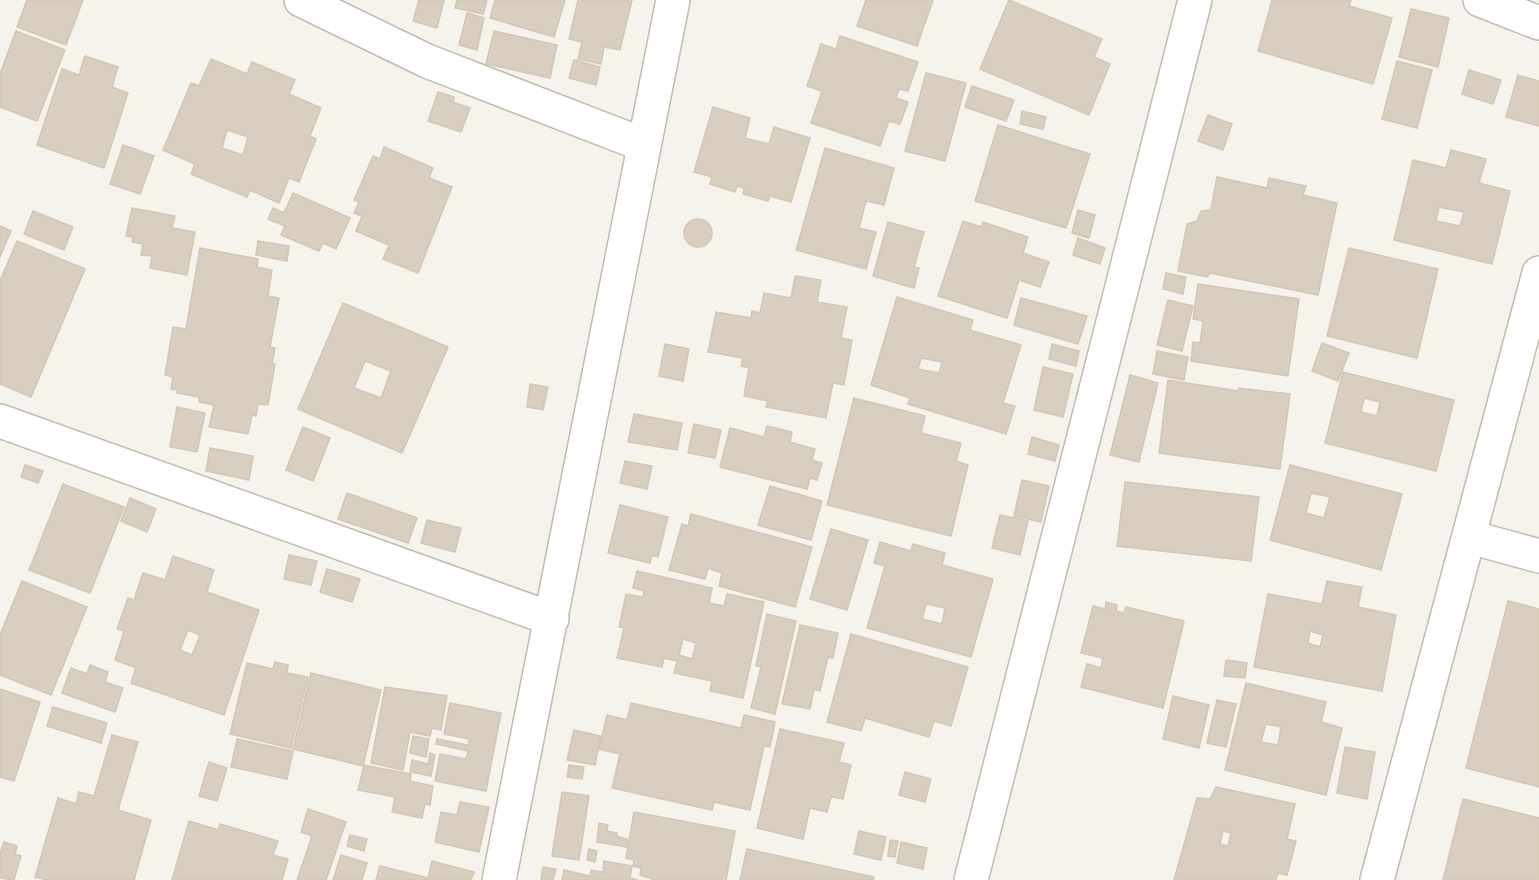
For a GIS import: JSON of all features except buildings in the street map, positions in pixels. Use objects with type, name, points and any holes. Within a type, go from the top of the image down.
[{"type":"street","points":[[301,0],[427,61],[644,146]]},
{"type":"street","points":[[499,880],[673,0]]},
{"type":"street","points":[[971,880],[1196,0]]},
{"type":"street","points":[[1480,0],[1539,23]]},
{"type":"street","points":[[1377,880],[1539,273]]},
{"type":"street","points":[[0,421],[552,619]]},
{"type":"street","points":[[1470,537],[1539,556]]}]
